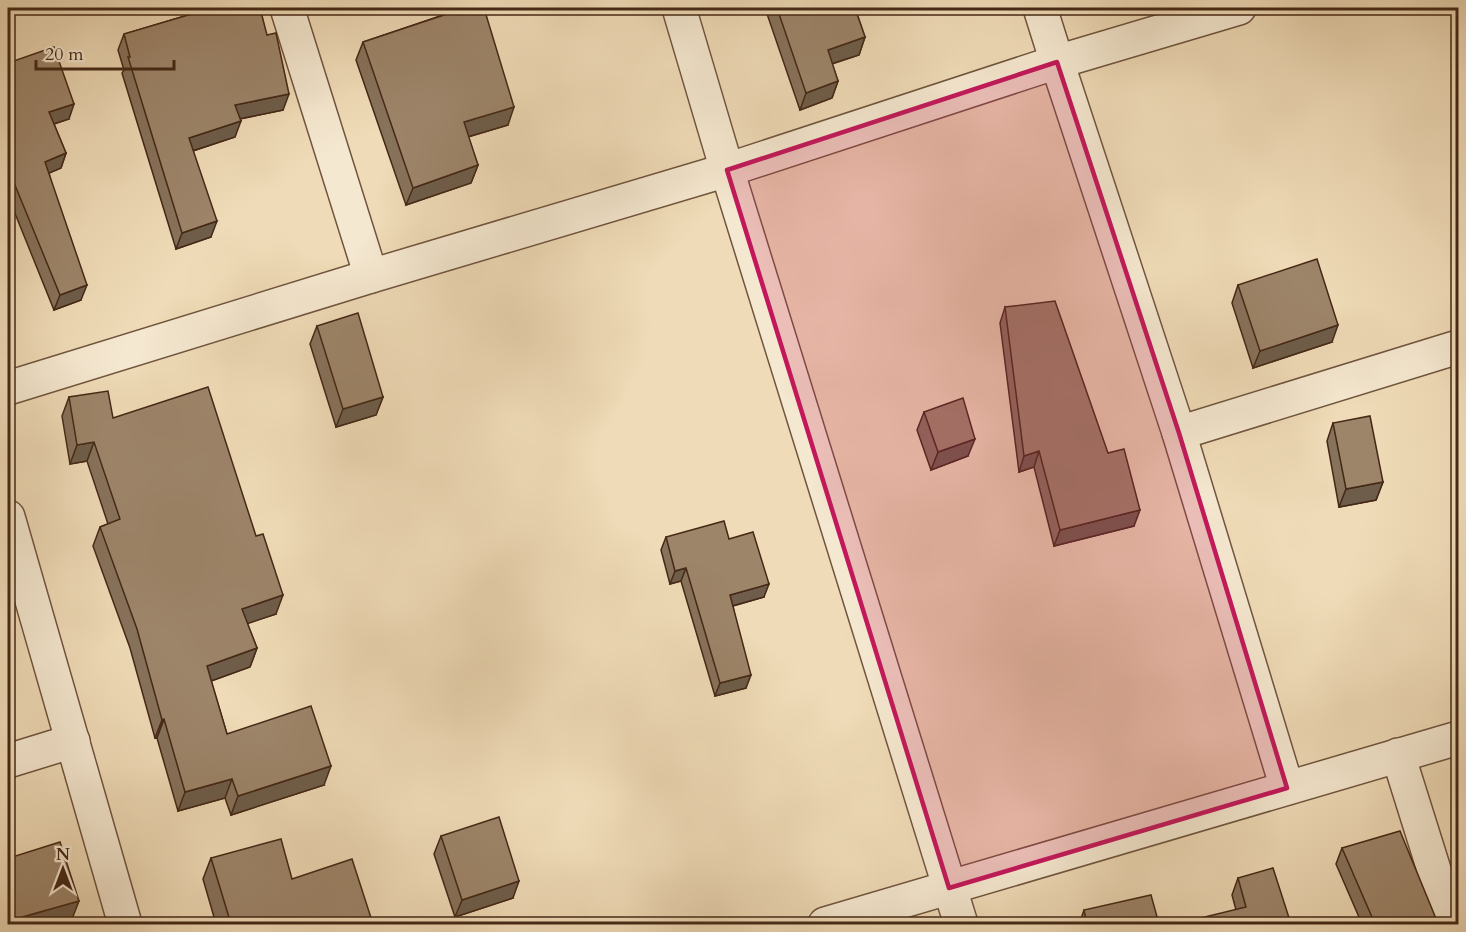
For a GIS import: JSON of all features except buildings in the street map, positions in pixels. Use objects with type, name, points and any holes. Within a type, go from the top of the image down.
[{"type":"street","points":[[287,8],[371,276]]},
{"type":"street","points":[[680,8],[727,170],[961,924]]},
{"type":"street","points":[[1040,8],[1179,433],[1287,788]]},
{"type":"street","points":[[8,388],[371,276],[727,170],[1057,62],[1239,8]]},
{"type":"street","points":[[1179,433],[1458,347]]},
{"type":"street","points":[[8,517],[125,924]]},
{"type":"street","points":[[825,924],[1458,738]]},
{"type":"street","points":[[8,761],[73,741]]},
{"type":"street","points":[[1398,755],[1451,924]]},
{"type":"highlighted area","points":[[1057,62],[1179,433],[1287,788],[949,888],[727,170]]}]
